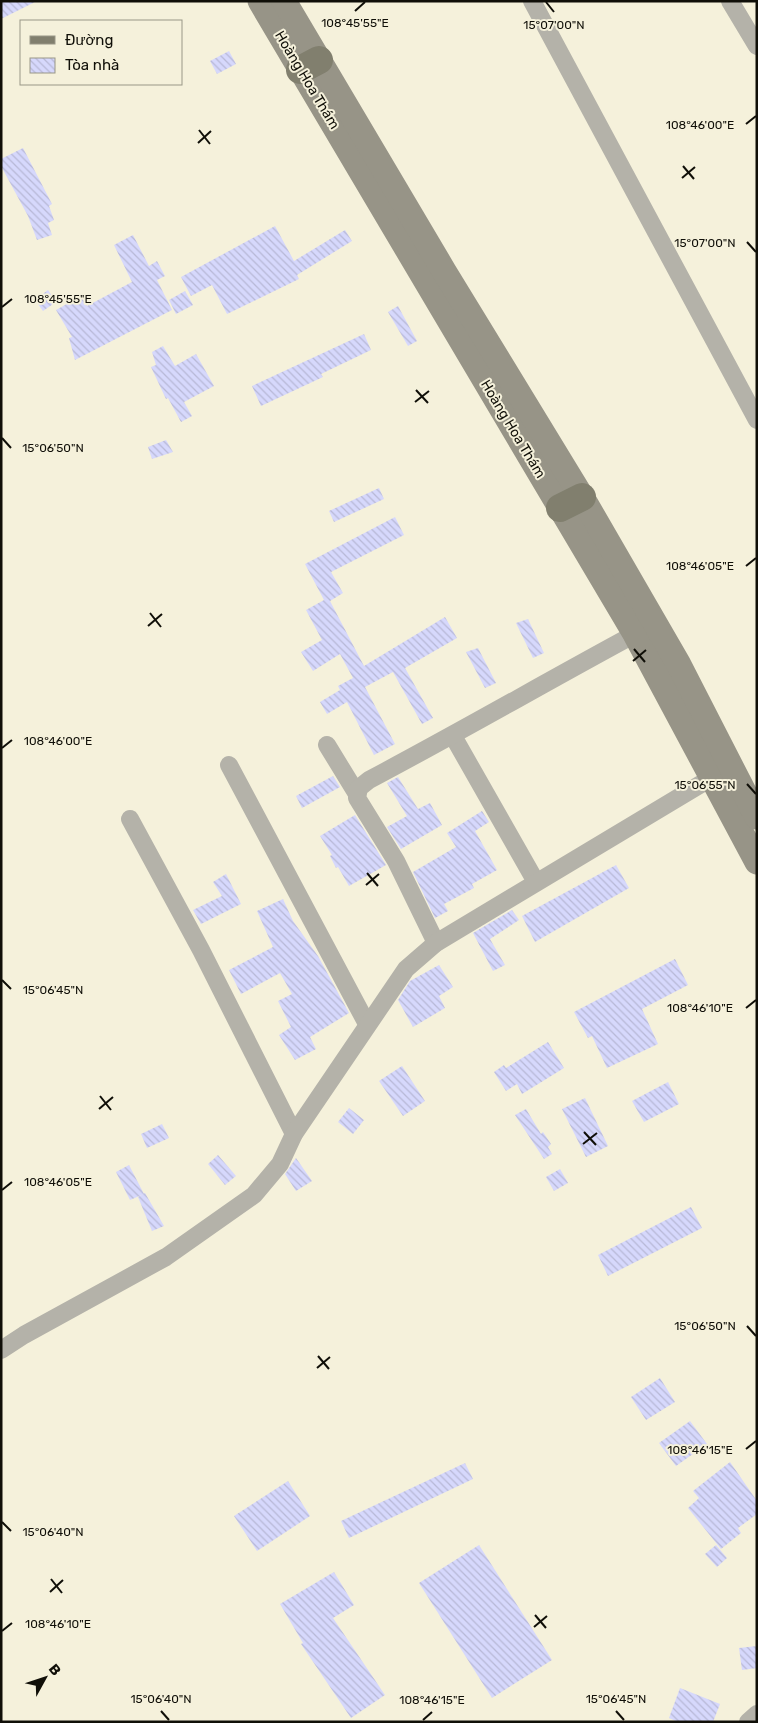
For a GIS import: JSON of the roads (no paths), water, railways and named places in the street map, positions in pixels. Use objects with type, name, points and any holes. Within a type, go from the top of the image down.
[{"type":"main road","name":"Hoàng Hoa Thám","points":[[260,1],[309,65],[444,271],[571,502],[635,634],[757,862]]},
{"type":"main road","name":"Hoàng Hoa Thám","points":[[287,4],[309,65]]},
{"type":"main road","name":"Hoàng Hoa Thám","points":[[571,502],[678,663],[757,817]]},
{"type":"street","points":[[532,1],[757,420]]},
{"type":"street","points":[[730,1],[757,46]]},
{"type":"street","points":[[357,794],[359,788],[369,780],[453,736],[635,634]]},
{"type":"street","points":[[453,736],[536,882]]},
{"type":"street","points":[[327,746],[396,861],[436,943]]},
{"type":"street","points":[[229,765],[367,1024]]},
{"type":"street","points":[[1,1350],[24,1335],[166,1257],[254,1195],[280,1164],[294,1134],[406,969],[436,943],[711,778]]},
{"type":"street","points":[[130,819],[201,950],[294,1134]]},
{"type":"street","points":[[748,1722],[757,1714]]}]
